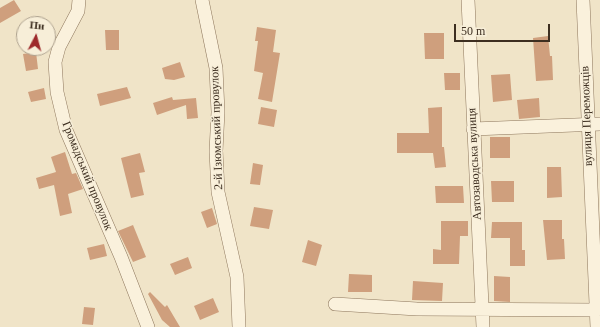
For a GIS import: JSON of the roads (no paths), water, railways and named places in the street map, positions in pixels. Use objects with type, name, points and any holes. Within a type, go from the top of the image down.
[{"type":"street","name":"Громадський провулок","points":[[79,0],[78,11],[59,47],[54,62],[57,92],[66,130],[121,257],[148,327]]},
{"type":"street","name":"2-й Ізюмський провулок","points":[[202,0],[216,68],[218,112],[216,151],[218,192],[237,277],[240,327]]},
{"type":"street","name":"Автозаводська вулиця","points":[[468,0],[483,327]]},
{"type":"street","name":"вулиця Переможців","points":[[583,0],[594,124],[597,327]]},
{"type":"street","points":[[473,129],[594,124]]},
{"type":"street","points":[[335,304],[417,309],[596,310]]}]
